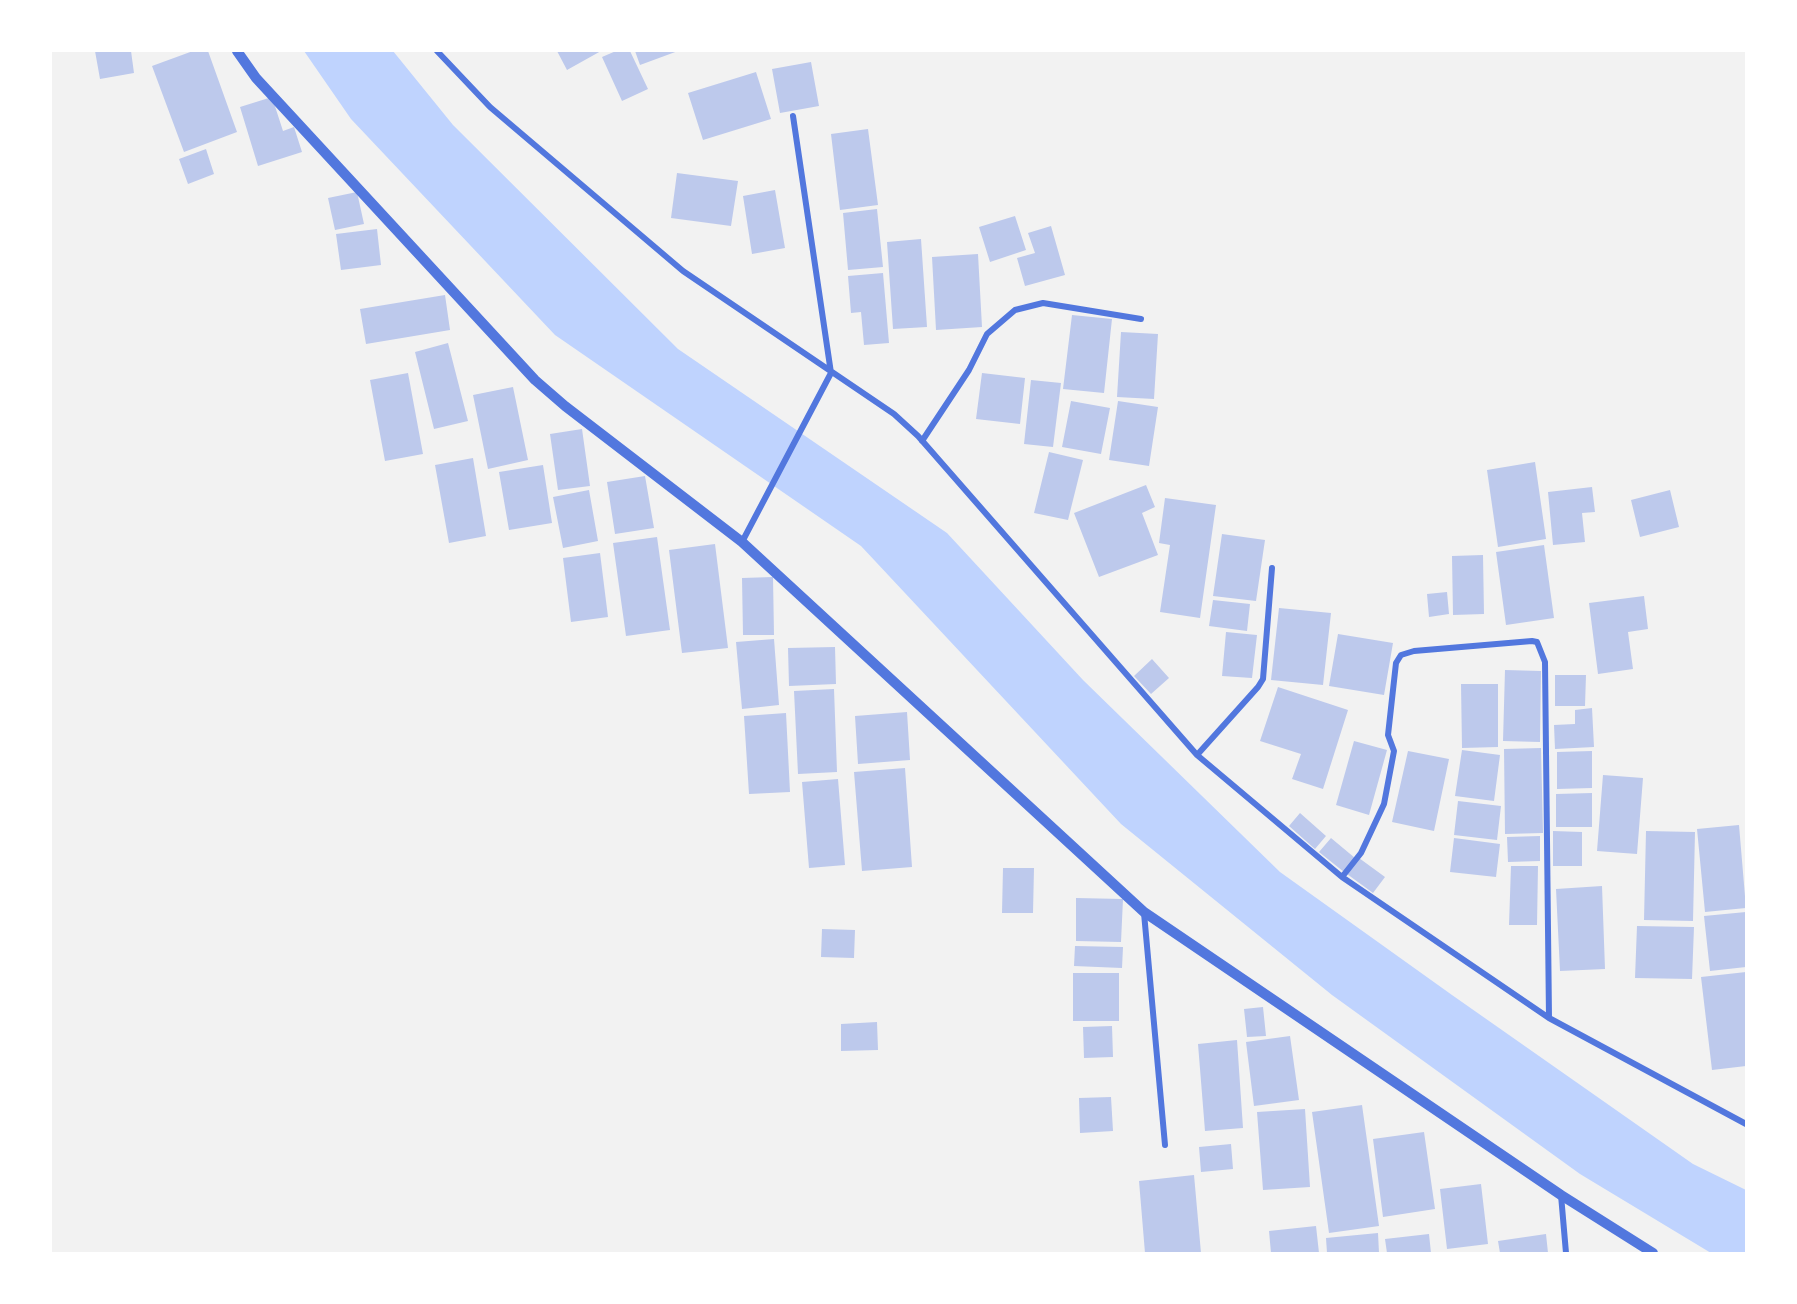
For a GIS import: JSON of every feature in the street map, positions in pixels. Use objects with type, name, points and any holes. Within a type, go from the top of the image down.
[{"type":"street","points":[[237,51],[256,78],[534,380],[742,542],[1144,912],[1561,1195],[1653,1253]]},
{"type":"street","points":[[437,51],[490,107],[683,271],[894,414],[922,441],[1197,754],[1342,877],[1549,1018],[1746,1124]]},
{"type":"street","points":[[742,542],[831,373],[793,116]]},
{"type":"street","points":[[922,441],[969,370],[987,334],[1015,310],[1043,303],[1141,319]]},
{"type":"street","points":[[1197,754],[1263,679],[1272,568]]},
{"type":"street","points":[[1342,877],[1361,853],[1384,804],[1394,751],[1388,735],[1396,663],[1401,655],[1414,651],[1532,640],[1537,642],[1545,662],[1549,1018]]},
{"type":"street","points":[[1144,912],[1166,1145]]},
{"type":"street","points":[[1561,1195],[1566,1253]]},
{"type":"water","points":[[304,51],[393,51],[453,125],[678,349],[947,533],[1083,680],[1280,872],[1693,1164],[1746,1190],[1746,1253],[1711,1253],[1580,1174],[1332,995],[1121,824],[861,546],[555,335],[351,119]]},
{"type":"building","points":[[95,51],[131,51],[134,73],[100,79]]},
{"type":"building","points":[[193,51],[208,51],[237,132],[184,152],[152,66]]},
{"type":"building","points":[[557,51],[601,51],[567,70]]},
{"type":"building","points":[[616,51],[630,51],[648,89],[622,101],[602,57]]},
{"type":"building","points":[[635,51],[678,51],[640,65]]},
{"type":"building","points":[[811,62],[819,106],[780,113],[772,69]]},
{"type":"building","points":[[756,72],[771,119],[703,140],[688,93]]},
{"type":"building","points":[[272,97],[283,131],[294,127],[302,152],[258,166],[240,107]]},
{"type":"building","points":[[868,129],[878,205],[840,210],[831,134]]},
{"type":"building","points":[[206,149],[214,174],[188,184],[179,159]]},
{"type":"building","points":[[677,173],[738,181],[731,226],[671,218]]},
{"type":"building","points":[[775,190],[785,248],[752,254],[743,196]]},
{"type":"building","points":[[357,192],[364,224],[335,230],[328,198]]},
{"type":"building","points":[[877,209],[883,267],[848,270],[843,213]]},
{"type":"building","points":[[1015,216],[1026,250],[990,262],[979,227]]},
{"type":"building","points":[[1051,226],[1065,275],[1025,286],[1017,258],[1035,253],[1028,233]]},
{"type":"building","points":[[377,229],[381,265],[341,270],[336,234]]},
{"type":"building","points":[[921,239],[927,327],[893,329],[887,242]]},
{"type":"building","points":[[978,254],[982,327],[936,330],[932,257]]},
{"type":"building","points":[[883,273],[889,343],[864,345],[861,312],[851,313],[848,276]]},
{"type":"building","points":[[445,295],[450,330],[366,344],[360,309]]},
{"type":"building","points":[[1072,315],[1112,319],[1104,393],[1063,389]]},
{"type":"building","points":[[1121,332],[1158,334],[1154,399],[1117,397]]},
{"type":"building","points":[[448,343],[468,421],[434,429],[415,352]]},
{"type":"building","points":[[408,373],[423,454],[385,461],[370,380]]},
{"type":"building","points":[[982,373],[1025,378],[1020,424],[976,419]]},
{"type":"building","points":[[1031,380],[1061,383],[1053,447],[1024,444]]},
{"type":"building","points":[[513,387],[528,460],[488,469],[473,395]]},
{"type":"building","points":[[1071,401],[1110,408],[1101,454],[1062,447]]},
{"type":"building","points":[[1118,401],[1158,407],[1149,466],[1109,460]]},
{"type":"building","points":[[582,429],[590,486],[558,490],[550,434]]},
{"type":"building","points":[[1049,452],[1083,460],[1068,520],[1034,513]]},
{"type":"building","points":[[473,458],[486,536],[449,543],[435,465]]},
{"type":"building","points":[[1535,462],[1546,539],[1498,547],[1487,470]]},
{"type":"building","points":[[543,465],[552,523],[509,530],[499,472]]},
{"type":"building","points":[[645,476],[654,528],[615,534],[607,482]]},
{"type":"building","points":[[1146,485],[1155,507],[1142,513],[1158,555],[1099,577],[1074,513]]},
{"type":"building","points":[[1592,487],[1595,512],[1582,513],[1585,542],[1553,545],[1548,492]]},
{"type":"building","points":[[589,490],[598,541],[563,548],[553,497]]},
{"type":"building","points":[[1670,490],[1679,527],[1640,537],[1631,500]]},
{"type":"building","points":[[1165,498],[1216,505],[1200,618],[1160,612],[1170,545],[1159,543]]},
{"type":"building","points":[[1222,534],[1265,540],[1256,601],[1213,596]]},
{"type":"building","points":[[657,537],[670,630],[626,636],[613,543]]},
{"type":"building","points":[[715,544],[728,648],[682,653],[669,550]]},
{"type":"building","points":[[1544,545],[1554,618],[1506,625],[1496,552]]},
{"type":"building","points":[[600,553],[608,617],[571,622],[563,558]]},
{"type":"building","points":[[1483,555],[1484,614],[1453,615],[1452,556]]},
{"type":"building","points":[[773,577],[774,635],[743,635],[742,578]]},
{"type":"building","points":[[1447,592],[1449,614],[1429,617],[1427,594]]},
{"type":"building","points":[[1644,596],[1648,629],[1628,632],[1633,669],[1598,674],[1589,603]]},
{"type":"building","points":[[1213,600],[1250,604],[1247,631],[1209,626]]},
{"type":"building","points":[[1279,608],[1331,613],[1323,685],[1271,680]]},
{"type":"building","points":[[1226,632],[1257,635],[1252,678],[1222,676]]},
{"type":"building","points":[[1338,634],[1393,643],[1384,695],[1329,686]]},
{"type":"building","points":[[774,639],[779,705],[742,709],[736,642]]},
{"type":"building","points":[[835,647],[836,684],[789,686],[788,648]]},
{"type":"building","points":[[1152,659],[1169,678],[1151,694],[1134,676]]},
{"type":"building","points":[[1505,670],[1541,671],[1540,742],[1503,741]]},
{"type":"building","points":[[1555,675],[1586,675],[1585,706],[1555,706]]},
{"type":"building","points":[[1461,684],[1498,684],[1498,747],[1462,748]]},
{"type":"building","points":[[1278,687],[1348,710],[1323,789],[1292,779],[1301,754],[1260,741]]},
{"type":"building","points":[[834,689],[837,772],[798,774],[794,691]]},
{"type":"building","points":[[1592,708],[1594,747],[1555,749],[1554,725],[1575,724],[1575,710]]},
{"type":"building","points":[[907,712],[910,760],[858,764],[855,716]]},
{"type":"building","points":[[786,713],[790,792],[749,794],[744,716]]},
{"type":"building","points":[[1354,741],[1387,750],[1369,815],[1336,805]]},
{"type":"building","points":[[1541,748],[1543,833],[1505,834],[1504,749]]},
{"type":"building","points":[[1462,750],[1500,755],[1494,801],[1455,796]]},
{"type":"building","points":[[1408,751],[1449,759],[1434,831],[1392,822]]},
{"type":"building","points":[[1592,751],[1592,788],[1557,789],[1557,752]]},
{"type":"building","points":[[905,768],[912,867],[862,871],[854,772]]},
{"type":"building","points":[[1603,775],[1643,778],[1637,854],[1597,851]]},
{"type":"building","points":[[838,779],[845,865],[809,868],[802,782]]},
{"type":"building","points":[[1592,793],[1592,827],[1556,827],[1556,794]]},
{"type":"building","points":[[1458,801],[1501,806],[1497,840],[1454,835]]},
{"type":"building","points":[[1300,813],[1326,836],[1315,849],[1289,826]]},
{"type":"building","points":[[1739,825],[1746,908],[1705,912],[1697,829]]},
{"type":"building","points":[[1553,831],[1582,832],[1582,866],[1553,866]]},
{"type":"building","points":[[1646,831],[1695,832],[1693,921],[1644,920]]},
{"type":"building","points":[[1540,836],[1540,861],[1508,862],[1507,837]]},
{"type":"building","points":[[1331,838],[1355,858],[1344,872],[1319,852]]},
{"type":"building","points":[[1454,838],[1500,844],[1496,877],[1450,872]]},
{"type":"building","points":[[1359,858],[1385,877],[1373,893],[1347,874]]},
{"type":"building","points":[[1511,866],[1538,866],[1537,925],[1509,925]]},
{"type":"building","points":[[1003,868],[1034,868],[1033,913],[1002,913]]},
{"type":"building","points":[[1602,886],[1605,969],[1560,971],[1556,889]]},
{"type":"building","points":[[1076,898],[1123,899],[1121,942],[1076,941]]},
{"type":"building","points":[[1746,912],[1746,967],[1710,971],[1704,916]]},
{"type":"building","points":[[1637,926],[1694,927],[1692,979],[1635,978]]},
{"type":"building","points":[[822,929],[855,930],[854,958],[821,957]]},
{"type":"building","points":[[1075,946],[1123,947],[1122,968],[1074,966]]},
{"type":"building","points":[[1746,972],[1746,1066],[1712,1070],[1701,977]]},
{"type":"building","points":[[1073,973],[1119,973],[1119,1021],[1073,1021]]},
{"type":"building","points":[[1263,1007],[1266,1036],[1247,1037],[1244,1009]]},
{"type":"building","points":[[877,1022],[878,1050],[841,1051],[841,1024]]},
{"type":"building","points":[[1112,1026],[1113,1057],[1084,1058],[1083,1027]]},
{"type":"building","points":[[1290,1036],[1299,1100],[1254,1106],[1246,1042]]},
{"type":"building","points":[[1237,1040],[1243,1128],[1205,1131],[1198,1044]]},
{"type":"building","points":[[1111,1097],[1113,1131],[1080,1133],[1079,1098]]},
{"type":"building","points":[[1362,1105],[1379,1226],[1329,1233],[1312,1112]]},
{"type":"building","points":[[1305,1109],[1310,1187],[1263,1190],[1257,1112]]},
{"type":"building","points":[[1424,1132],[1435,1209],[1383,1217],[1373,1139]]},
{"type":"building","points":[[1231,1144],[1233,1169],[1201,1172],[1199,1147]]},
{"type":"building","points":[[1194,1175],[1201,1253],[1145,1253],[1139,1181]]},
{"type":"building","points":[[1481,1184],[1488,1244],[1447,1249],[1440,1189]]},
{"type":"building","points":[[1316,1226],[1319,1253],[1271,1253],[1269,1231]]},
{"type":"building","points":[[1378,1233],[1379,1253],[1327,1253],[1326,1238]]},
{"type":"building","points":[[1429,1234],[1431,1253],[1387,1253],[1385,1239]]},
{"type":"building","points":[[1546,1234],[1548,1253],[1500,1253],[1498,1241]]}]
